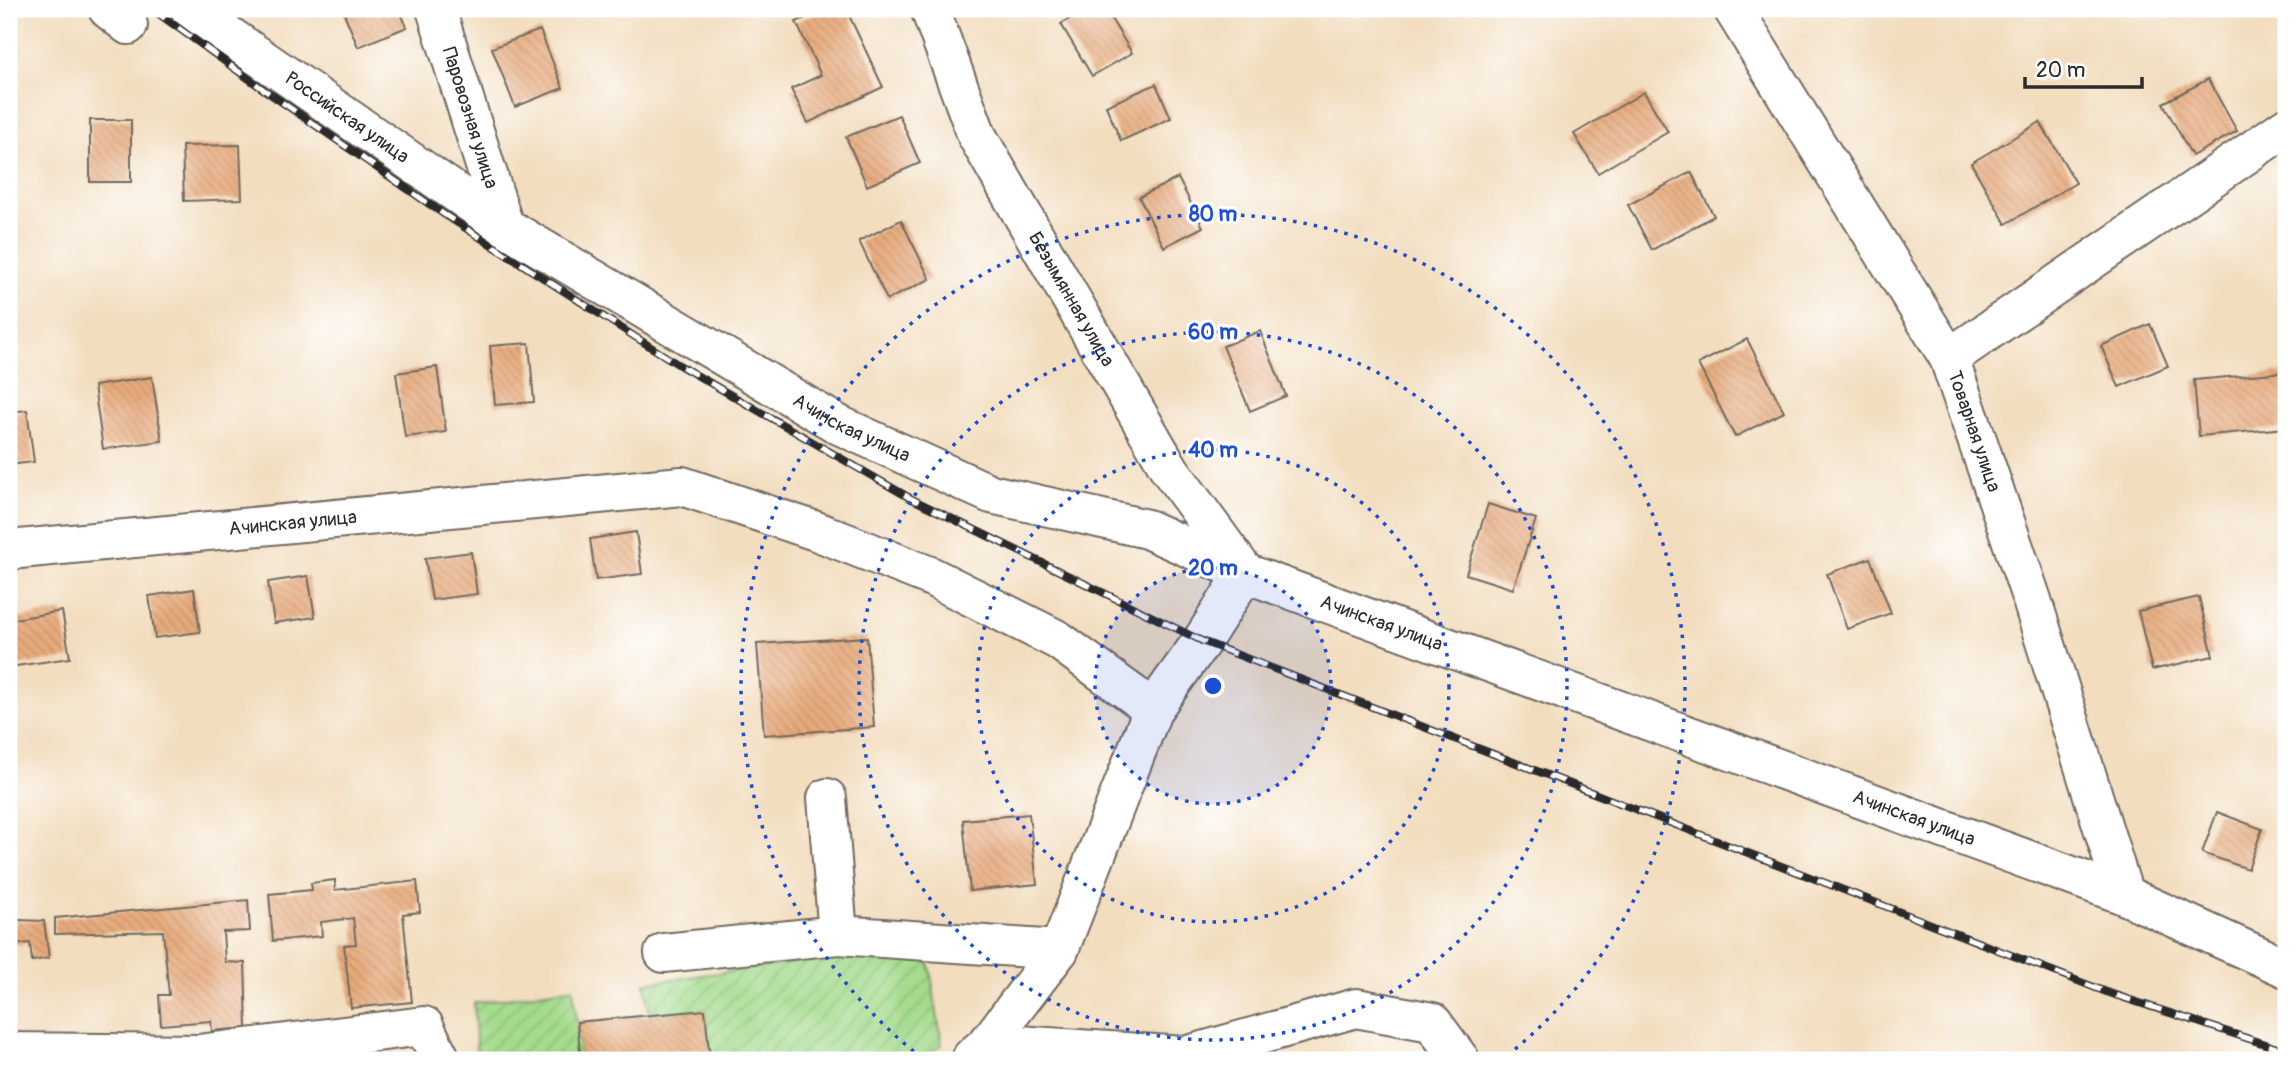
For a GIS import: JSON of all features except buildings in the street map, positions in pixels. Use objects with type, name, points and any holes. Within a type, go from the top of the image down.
[{"type":"street","name":"Российская улица","points":[[190,9],[504,226]]},
{"type":"street","name":"Паровозная улица","points":[[436,9],[504,226]]},
{"type":"street","name":"Безымянная улица","points":[[930,9],[977,136],[1170,470],[1245,573]]},
{"type":"street","name":"Товарная улица","points":[[1733,9],[1949,358],[2032,600],[2124,895]]},
{"type":"street","points":[[1949,358],[2286,127]]},
{"type":"street","name":"Ачинская улица","points":[[504,226],[839,425],[990,494],[1147,529],[1245,573],[2124,895],[2286,968]]},
{"type":"street","name":"Ачинская улица","points":[[9,550],[682,486],[816,531],[930,576],[1058,640],[1153,709]]},
{"type":"street","points":[[980,1055],[1059,950],[1153,709],[1202,641],[1245,573]]},
{"type":"street","points":[[827,798],[838,935]]},
{"type":"street","points":[[663,954],[838,935],[1059,950]]},
{"type":"street","points":[[980,1055],[1185,1056],[1356,1008],[1432,1022],[1460,1060]]},
{"type":"street","points":[[9,1052],[198,1057],[424,1026],[441,1060]]},
{"type":"green space","points":[[878,951],[929,962],[942,1045],[917,1060],[710,1060],[705,1010],[650,1015],[645,983]]},
{"type":"green space","points":[[573,988],[581,1060],[477,1060],[474,1003]]},
{"type":"railway","points":[[152,9],[445,215],[679,365],[910,498],[1202,641],[2109,993],[2286,1051]]}]
